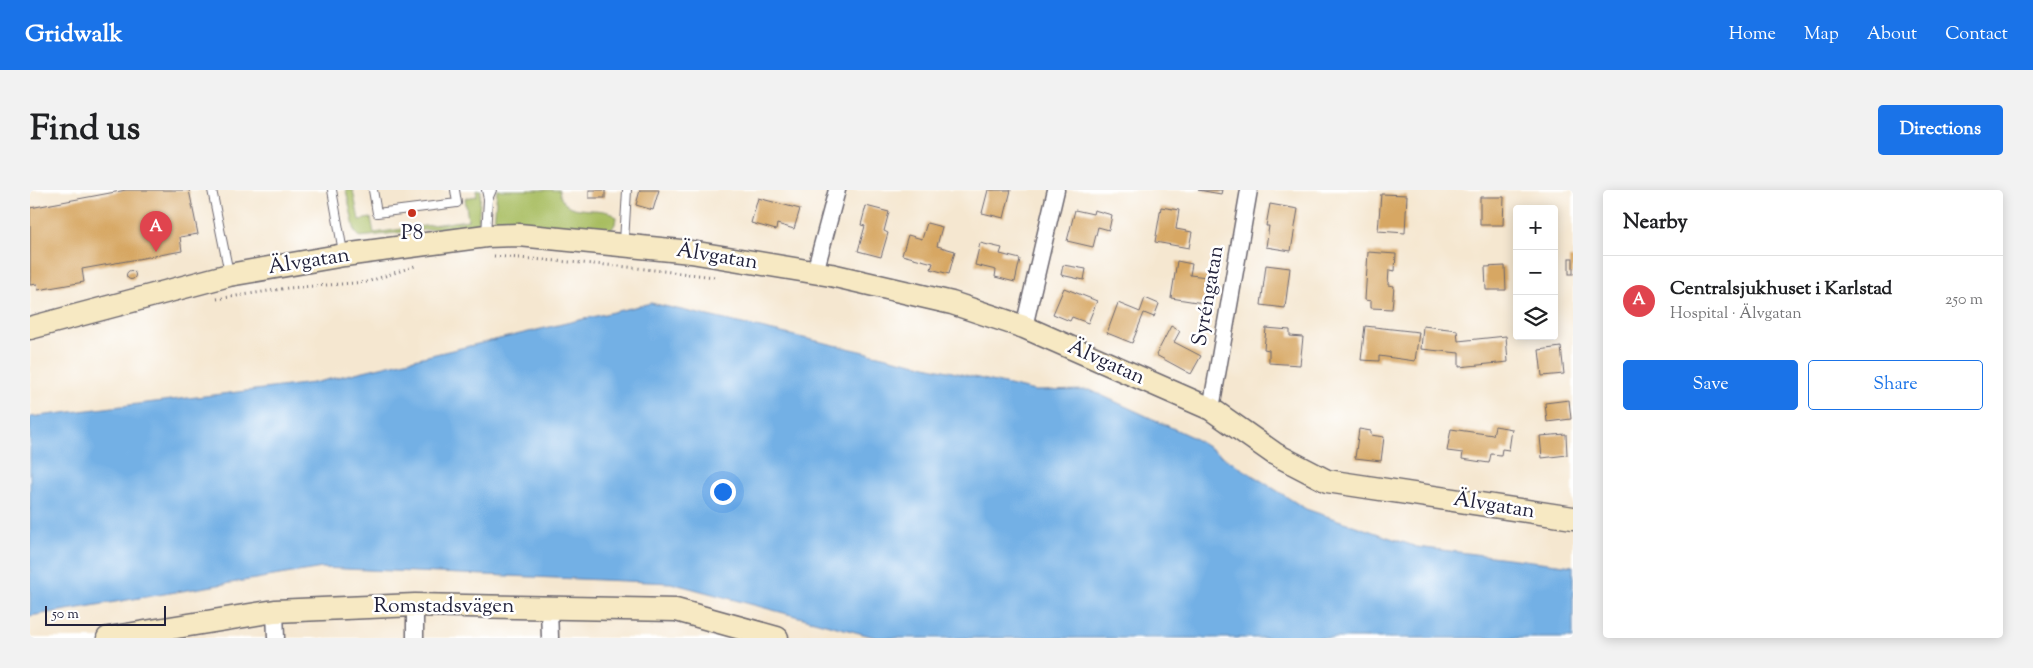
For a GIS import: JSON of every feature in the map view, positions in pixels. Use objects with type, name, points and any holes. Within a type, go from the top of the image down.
[{"type":"street","points":[[815,272],[837,190]]},
{"type":"street","points":[[1024,327],[1056,190]]},
{"type":"street","name":"Syréngatan","points":[[1210,410],[1249,190]]},
{"type":"street","name":"Älvgatan","points":[[30,328],[229,275],[344,255],[485,246],[519,235],[691,252],[815,272],[952,303],[1024,327],[1210,410],[1275,454],[1327,481],[1573,518]]},
{"type":"street","points":[[415,605],[415,638]]},
{"type":"street","name":"Romstadsvägen","points":[[115,638],[276,611],[415,605],[676,610],[778,638]]},
{"type":"street","points":[[549,608],[550,638]]},
{"type":"street","points":[[276,611],[276,638]]},
{"type":"lane","points":[[212,190],[229,275]]},
{"type":"lane","points":[[332,190],[344,255]]},
{"type":"lane","points":[[372,190],[377,213],[457,202],[455,190]]},
{"type":"lane","points":[[485,246],[488,199],[486,190]]},
{"type":"lane","points":[[488,199],[492,190]]},
{"type":"lane","points":[[624,244],[627,190]]},
{"type":"path","points":[[485,246],[619,266],[723,278]]},
{"type":"path","points":[[214,300],[288,288],[367,282],[418,265]]},
{"type":"green space","points":[[346,190],[353,190],[359,220],[371,218],[374,233],[468,220],[465,198],[477,196],[476,190],[481,190],[478,224],[360,237],[355,232]]},
{"type":"green space","points":[[497,190],[559,190],[562,199],[567,205],[584,210],[610,213],[616,217],[615,224],[610,232],[494,224]]},
{"type":"water","points":[[651,303],[1035,391],[1090,390],[1192,437],[1306,509],[1417,547],[1573,566],[1573,638],[878,638],[671,583],[322,568],[30,616],[30,417],[313,383]]},
{"type":"building","points":[[126,190],[189,190],[198,234],[180,237],[182,251],[82,269],[84,282],[38,290],[37,284],[30,285],[30,208]]},
{"type":"building","points":[[589,190],[605,190],[605,198],[589,198]]},
{"type":"building","points":[[640,190],[659,190],[653,210],[636,205]]},
{"type":"building","points":[[988,190],[1011,190],[1004,218],[982,213]]},
{"type":"building","points":[[1198,190],[1222,190],[1221,194]]},
{"type":"building","points":[[1381,194],[1407,195],[1405,233],[1378,231]]},
{"type":"building","points":[[1480,197],[1504,197],[1503,225],[1480,225]]},
{"type":"building","points":[[758,198],[800,209],[794,229],[777,224],[776,230],[751,223]]},
{"type":"building","points":[[1270,204],[1298,209],[1291,251],[1266,247],[1269,226],[1266,226]]},
{"type":"building","points":[[866,206],[889,212],[884,231],[888,233],[881,257],[858,251],[865,226],[861,225]]},
{"type":"building","points":[[1161,207],[1179,210],[1176,229],[1192,232],[1189,248],[1155,242]]},
{"type":"building","points":[[1075,210],[1093,214],[1094,210],[1112,215],[1109,230],[1098,227],[1093,247],[1067,241]]},
{"type":"building","points":[[927,223],[942,227],[937,246],[955,251],[949,274],[931,269],[933,263],[902,255],[908,235],[922,239]]},
{"type":"building","points":[[980,243],[1002,248],[1000,254],[1020,259],[1015,282],[995,277],[996,270],[975,265]]},
{"type":"building","points":[[1368,252],[1396,254],[1395,271],[1389,270],[1388,285],[1394,286],[1392,309],[1371,308],[1371,301],[1365,300]]},
{"type":"building","points":[[1569,258],[1573,258],[1573,274],[1569,274]]},
{"type":"building","points":[[1177,261],[1192,264],[1190,275],[1207,277],[1203,303],[1171,298]]},
{"type":"building","points":[[1063,265],[1086,269],[1084,280],[1061,275]]},
{"type":"building","points":[[1266,265],[1290,268],[1285,308],[1261,305]]},
{"type":"building","points":[[1505,266],[1506,290],[1486,290],[1485,267]]},
{"type":"building","points":[[131,270],[136,275],[131,280],[126,275]]},
{"type":"building","points":[[1064,288],[1097,301],[1088,323],[1072,317],[1070,321],[1053,314]]},
{"type":"building","points":[[1145,298],[1159,304],[1154,317],[1144,313],[1132,343],[1107,333],[1118,303],[1140,312]]},
{"type":"building","points":[[1171,326],[1180,331],[1174,342],[1201,356],[1191,374],[1156,355]]},
{"type":"building","points":[[1365,326],[1419,332],[1415,361],[1379,356],[1379,361],[1361,360]]},
{"type":"building","points":[[1423,326],[1457,330],[1458,341],[1506,336],[1508,362],[1459,367],[1459,353],[1421,349]]},
{"type":"building","points":[[1266,328],[1290,330],[1290,336],[1303,337],[1300,365],[1269,363],[1269,350],[1264,349]]},
{"type":"building","points":[[1561,347],[1564,374],[1542,376],[1539,350]]},
{"type":"building","points":[[1569,400],[1571,419],[1547,422],[1545,403]]},
{"type":"building","points":[[1495,426],[1512,429],[1509,450],[1502,449],[1501,455],[1491,454],[1489,463],[1462,459],[1463,453],[1447,451],[1451,429],[1493,435]]},
{"type":"building","points":[[1359,429],[1371,431],[1371,435],[1384,437],[1381,461],[1355,458]]},
{"type":"building","points":[[1566,434],[1567,455],[1542,458],[1540,436]]},
{"type":"place","name":"P8","points":[[412,213]]},
{"type":"place","name":"Centralsjukhuset i Karlstad","points":[[156,252]]}]
